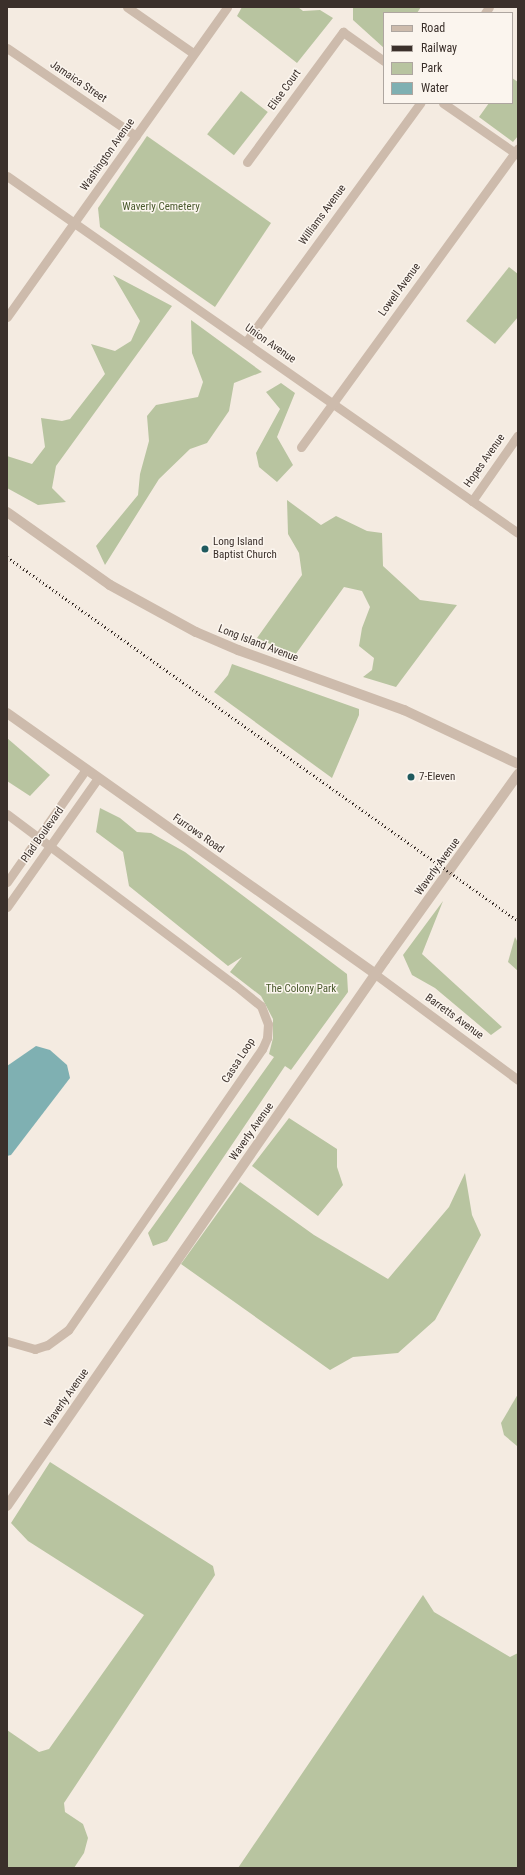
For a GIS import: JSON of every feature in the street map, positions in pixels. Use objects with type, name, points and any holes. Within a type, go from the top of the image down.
[{"type":"street","points":[[127,7],[193,53]]},
{"type":"street","name":"Washington Avenue","points":[[7,316],[75,223],[193,53],[227,7]]},
{"type":"street","name":"Elise Court","points":[[247,162],[343,32],[383,60]]},
{"type":"street","name":"Jamaica Street","points":[[7,48],[136,136]]},
{"type":"street","name":"Williams Avenue","points":[[246,342],[419,104]]},
{"type":"street","points":[[445,104],[517,152]]},
{"type":"street","name":"Lowell Avenue","points":[[302,447],[517,152]]},
{"type":"street","name":"Union Avenue","points":[[7,176],[518,533]]},
{"type":"street","name":"Hopes Avenue","points":[[472,501],[518,435]]},
{"type":"street","name":"Long Island Avenue","points":[[7,512],[110,585],[196,632],[238,650],[404,710],[518,764]]},
{"type":"street","name":"Furrows Road","points":[[7,713],[375,974]]},
{"type":"street","name":"Plad Boulevard","points":[[7,882],[86,769]]},
{"type":"street","name":"Waverly Avenue","points":[[7,1506],[375,974],[518,774]]},
{"type":"street","name":"Plad Boulevard","points":[[7,907],[98,778]]},
{"type":"street","name":"Cassa Loop","points":[[7,814],[256,1001],[261,1006],[268,1024],[267,1038],[262,1050],[68,1330],[47,1345],[35,1349],[7,1341]]},
{"type":"street","name":"Barretts Avenue","points":[[375,974],[518,1080]]},
{"type":"green space","points":[[242,7],[298,7],[303,11],[320,10],[333,18],[297,63],[237,16]]},
{"type":"green space","points":[[353,7],[421,7],[418,12],[383,12],[383,47],[353,20]]},
{"type":"green space","points":[[513,79],[518,82],[518,136],[513,142],[479,117],[488,104],[513,104]]},
{"type":"green space","points":[[241,91],[268,112],[234,155],[207,134]]},
{"type":"green space","name":"Waverly Cemetery","points":[[147,136],[271,223],[215,307],[100,227],[98,208]]},
{"type":"green space","points":[[509,267],[518,274],[518,317],[495,344],[466,321]]},
{"type":"green space","points":[[113,275],[172,306],[56,466],[52,488],[66,502],[38,505],[7,488],[7,456],[32,464],[45,447],[41,418],[62,421],[70,419],[105,374],[91,344],[115,351],[131,341],[140,321]]},
{"type":"green space","points":[[191,320],[262,372],[234,383],[229,411],[207,443],[190,449],[159,479],[105,565],[96,546],[138,495],[140,474],[149,441],[147,416],[156,405],[198,397],[203,382],[192,353]]},
{"type":"green space","points":[[281,383],[295,393],[277,437],[293,465],[277,482],[259,467],[256,453],[280,409],[266,392]]},
{"type":"green space","points":[[287,500],[321,525],[336,516],[367,531],[382,533],[383,566],[420,600],[457,605],[396,687],[363,677],[372,670],[374,658],[359,646],[362,628],[370,607],[362,591],[344,587],[295,655],[257,638],[302,575],[299,553],[288,534]]},
{"type":"green space","points":[[232,664],[359,709],[359,715],[332,778],[214,692],[228,675]]},
{"type":"green space","points":[[7,738],[50,775],[30,796],[7,781]]},
{"type":"green space","name":"The Colony Park","points":[[100,808],[120,818],[137,832],[151,833],[185,852],[347,974],[348,992],[291,1070],[285,1066],[167,1241],[153,1246],[148,1233],[274,1057],[269,1054],[273,1038],[273,1019],[261,996],[230,972],[242,957],[228,966],[129,886],[123,852],[96,832]]},
{"type":"green space","points":[[443,901],[422,954],[502,1027],[491,1035],[435,988],[412,975],[403,955]]},
{"type":"green space","points":[[515,937],[518,943],[518,971],[508,962]]},
{"type":"green space","points":[[289,1118],[337,1149],[337,1167],[343,1185],[318,1216],[252,1166]]},
{"type":"green space","points":[[465,1173],[472,1215],[481,1235],[435,1320],[398,1353],[353,1357],[330,1370],[181,1264],[240,1182],[314,1235],[388,1279],[449,1207]]},
{"type":"green space","points":[[518,1394],[517,1446],[504,1435],[501,1423]]},
{"type":"green space","points":[[50,1462],[213,1566],[215,1575],[64,1803],[65,1812],[83,1824],[88,1838],[84,1853],[74,1868],[7,1868],[7,1730],[39,1752],[49,1749],[144,1615],[28,1541],[11,1523]]},
{"type":"green space","points":[[423,1595],[434,1612],[510,1657],[518,1653],[518,1868],[238,1868]]},
{"type":"water","points":[[36,1046],[50,1050],[67,1065],[70,1078],[11,1155],[7,1156],[7,1066]]},
{"type":"railway","points":[[7,557],[518,921]]},
{"type":"place","name":"Long Island Baptist Church","points":[[205,549]]},
{"type":"place","name":"7-Eleven","points":[[411,777]]}]
